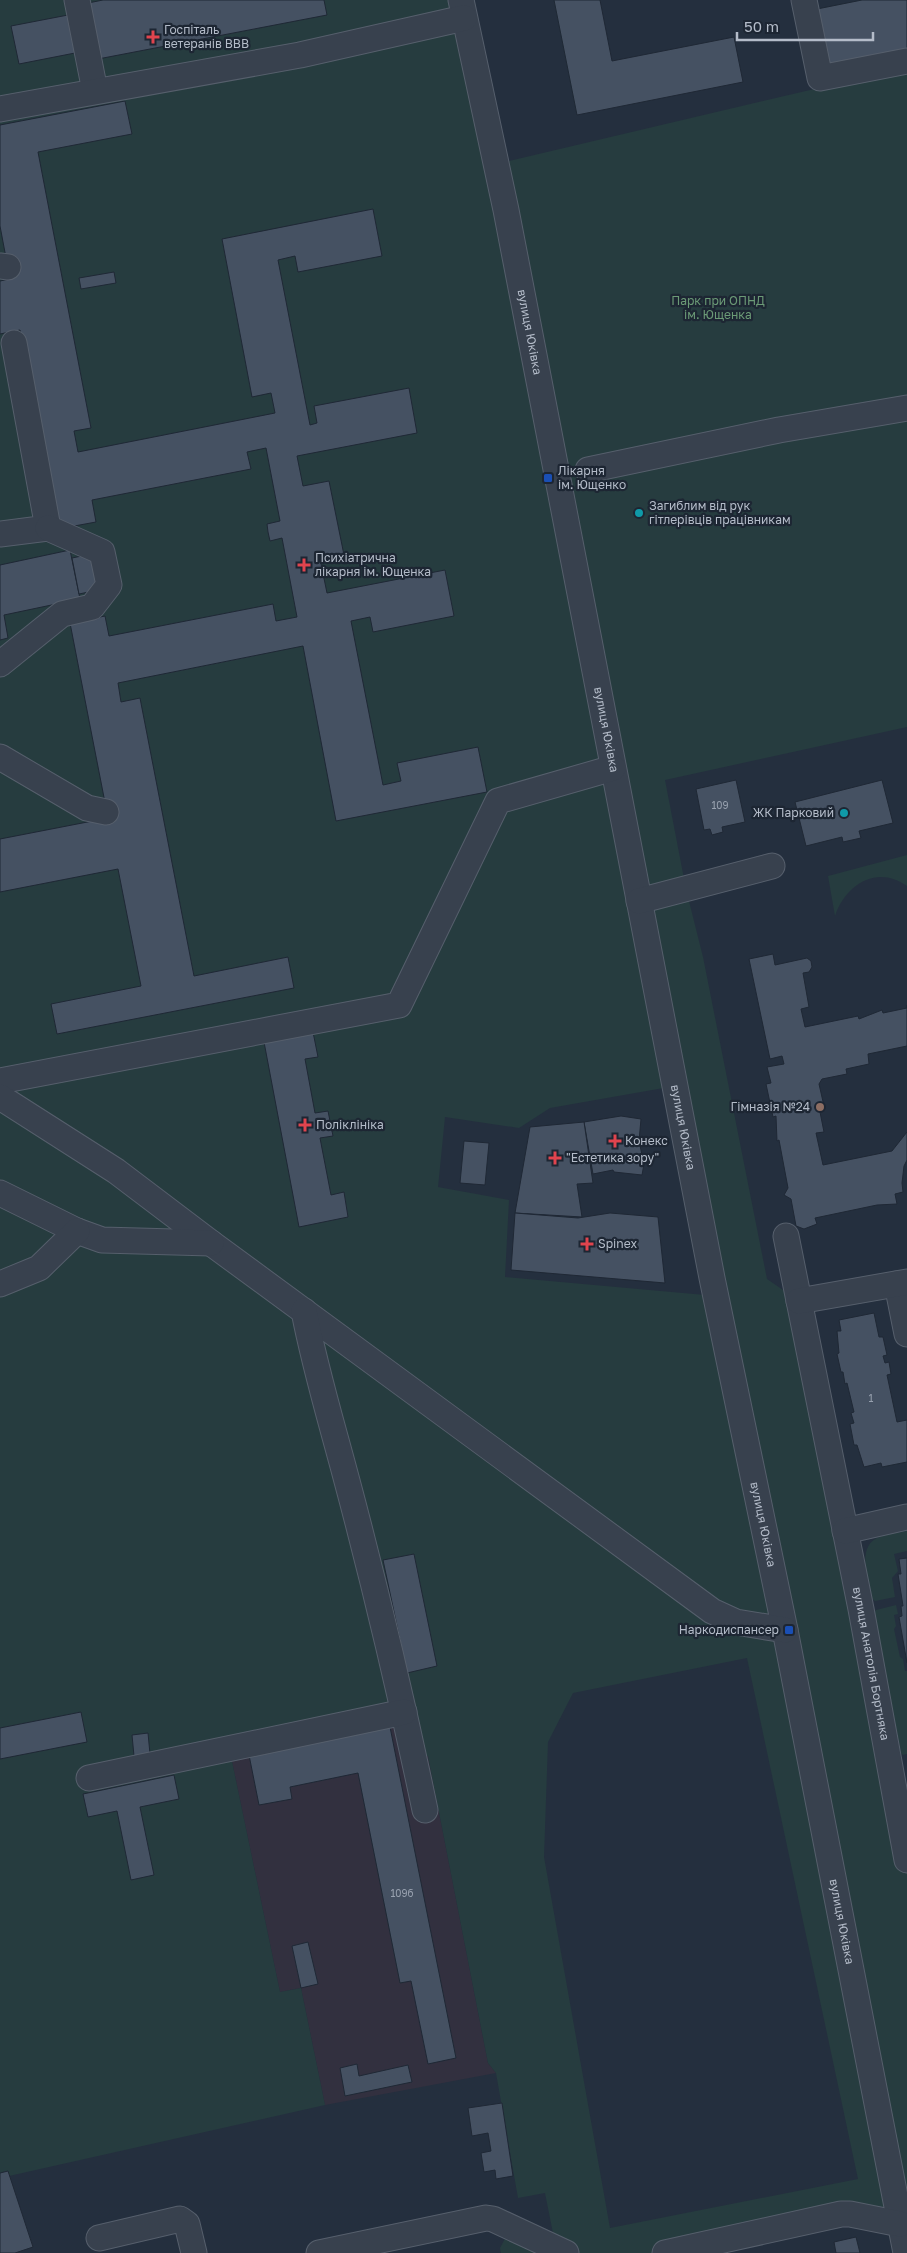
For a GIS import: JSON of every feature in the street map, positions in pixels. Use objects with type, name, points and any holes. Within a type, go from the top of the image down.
[{"type":"street","points":[[77,0],[96,91]]},
{"type":"street","points":[[797,0],[820,78],[907,61]]},
{"type":"street","points":[[0,109],[300,55],[463,9]]},
{"type":"street","name":"вулиця Юківка","points":[[463,9],[506,210],[714,1287],[785,1630],[906,2253]]},
{"type":"street","points":[[14,343],[48,528]]},
{"type":"street","points":[[588,470],[779,430],[907,408]]},
{"type":"street","points":[[0,534],[48,528],[102,552],[109,585],[92,607],[62,614],[10,650],[0,664]]},
{"type":"street","points":[[0,757],[87,808],[106,812]]},
{"type":"street","points":[[0,1081],[399,1005],[498,801],[613,768]]},
{"type":"street","points":[[639,900],[772,866]]},
{"type":"street","points":[[0,1097],[116,1171],[211,1243],[712,1611],[736,1622],[785,1630]]},
{"type":"street","points":[[0,1193],[90,1237],[116,1242],[211,1243]]},
{"type":"street","points":[[0,1284],[39,1268],[77,1232]]},
{"type":"street","name":"вулиця Анатолія Бортняка","points":[[786,1236],[845,1531],[900,1779],[907,1860]]},
{"type":"street","points":[[799,1301],[902,1283],[907,1334]]},
{"type":"street","points":[[304,1311],[314,1364],[347,1482],[404,1712],[425,1810]]},
{"type":"street","points":[[314,1364],[341,1338]]},
{"type":"street","points":[[845,1531],[907,1517]]},
{"type":"street","points":[[89,1778],[404,1712]]},
{"type":"street","points":[[665,2253],[841,2214],[850,2214],[900,2224]]},
{"type":"street","points":[[319,2253],[493,2218],[566,2253]]},
{"type":"street","points":[[99,2238],[180,2219],[187,2224],[194,2253]]},
{"type":"shaded area","points":[[404,1712],[428,1756],[488,2063],[496,2073],[325,2105],[301,1988],[280,1992],[229,1747]]},
{"type":"green space","name":"Парк при ОПНД ім. Ющенка","points":[[0,0],[461,0],[496,164],[810,90],[907,72],[907,727],[665,780],[686,889],[703,957],[767,1279],[799,1301],[907,1860],[907,2253],[900,2224],[851,2214],[716,2253],[501,2253],[500,2248],[511,2227],[556,2248],[545,2193],[518,2198],[496,2073],[488,2063],[428,1756],[414,1757],[404,1712],[229,1747],[280,1992],[301,1988],[325,2105],[9,2176],[7,2171],[0,2173]],"holes":[[[675,1086],[716,1296],[505,1277],[509,1200],[438,1187],[445,1117],[519,1128],[550,1108]],[[747,1658],[858,2179],[610,2228],[544,1857],[548,1742],[573,1693]]]},
{"type":"green space","points":[[907,855],[907,886],[896,880],[884,877],[864,881],[846,895],[835,916],[828,876]]},
{"type":"green space","points":[[907,1531],[907,1551],[894,1554],[898,1571],[892,1578],[895,1597],[875,1601],[872,1599],[867,1575],[865,1557],[867,1549],[877,1538]]},
{"type":"green space","points":[[896,1605],[898,1614],[894,1615],[896,1626],[894,1629],[900,1657],[903,1659],[905,1671],[907,1671],[907,1754],[903,1755],[901,1753],[874,1612]]},
{"type":"building","name":"Госпіталь ветеранів ВВВ","points":[[103,0],[324,0],[327,15],[98,59],[88,3]]},
{"type":"building","points":[[554,0],[600,0],[612,61],[734,37],[743,82],[577,115]]},
{"type":"building","points":[[862,0],[907,0],[907,50],[823,67],[812,10]]},
{"type":"building","points":[[68,15],[75,53],[19,64],[11,26]]},
{"type":"building","name":"Психіатрична лікарня ім. Ющенка","points":[[125,101],[132,134],[38,152],[91,428],[74,431],[78,452],[275,413],[271,393],[252,397],[222,239],[373,209],[382,256],[298,272],[295,256],[278,260],[310,425],[317,423],[314,406],[409,388],[417,433],[297,456],[303,486],[329,481],[344,555],[320,559],[327,593],[445,570],[454,616],[373,632],[370,617],[351,621],[383,785],[401,781],[397,763],[478,747],[487,792],[336,821],[303,646],[118,683],[121,702],[140,698],[194,976],[288,957],[294,988],[57,1034],[51,1004],[141,986],[118,869],[0,892],[0,839],[108,818],[70,623],[105,616],[109,636],[273,604],[276,621],[297,617],[282,538],[270,541],[268,532],[267,524],[280,521],[266,448],[247,452],[251,469],[92,500],[96,522],[58,529],[20,330],[0,334],[0,281],[10,279],[0,226],[0,125]]},
{"type":"building","points":[[114,272],[116,283],[81,289],[79,278]]},
{"type":"building","points":[[70,550],[80,599],[4,615],[8,638],[0,640],[0,565]]},
{"type":"building","points":[[96,553],[103,589],[79,594],[72,558]]},
{"type":"building","points":[[736,780],[745,822],[722,827],[723,832],[712,835],[710,829],[704,830],[696,789]]},
{"type":"building","name":"ЖК Парковий","points":[[882,780],[893,823],[859,831],[861,838],[843,842],[842,837],[806,846],[795,802]]},
{"type":"building","points":[[773,954],[775,965],[807,958],[811,961],[812,967],[809,972],[803,973],[809,1007],[801,1009],[805,1027],[858,1016],[859,1019],[882,1010],[883,1013],[907,1008],[907,1046],[868,1054],[869,1064],[846,1069],[847,1074],[822,1079],[819,1084],[824,1106],[819,1107],[824,1132],[816,1133],[823,1165],[892,1151],[907,1132],[907,1160],[904,1166],[903,1192],[895,1194],[897,1204],[877,1205],[815,1218],[817,1224],[804,1229],[796,1226],[791,1199],[784,1195],[788,1188],[779,1140],[777,1141],[776,1116],[773,1117],[766,1084],[771,1083],[767,1067],[784,1064],[782,1056],[770,1059],[749,959]]},
{"type":"building","name":"Поліклініка","points":[[313,1032],[318,1057],[305,1059],[315,1113],[328,1111],[333,1136],[320,1138],[331,1195],[344,1192],[348,1217],[299,1227],[264,1042]]},
{"type":"building","points":[[621,1116],[641,1119],[639,1141],[644,1164],[642,1175],[614,1172],[613,1170],[593,1174],[584,1122]]},
{"type":"building","points":[[584,1122],[593,1183],[577,1184],[582,1217],[515,1213],[530,1127]]},
{"type":"building","points":[[464,1141],[489,1143],[485,1185],[460,1183]]},
{"type":"building","name":"Spinex","points":[[515,1213],[578,1218],[610,1213],[658,1217],[665,1283],[511,1270]]},
{"type":"building","points":[[874,1313],[879,1337],[883,1337],[887,1355],[883,1356],[885,1363],[889,1362],[891,1374],[887,1375],[897,1422],[907,1420],[907,1462],[882,1467],[881,1463],[864,1467],[857,1445],[854,1445],[850,1424],[854,1423],[851,1413],[854,1412],[837,1354],[839,1353],[837,1331],[841,1331],[839,1320]]},
{"type":"building","points":[[414,1554],[437,1666],[407,1673],[383,1560]]},
{"type":"building","points":[[907,1558],[907,1663],[899,1617],[902,1616],[901,1606],[903,1606],[898,1574],[901,1574],[899,1559]]},
{"type":"building","points":[[81,1712],[87,1742],[0,1759],[0,1728]]},
{"type":"building","points":[[390,1727],[456,2058],[428,2064],[411,1981],[400,1983],[358,1773],[290,1787],[292,1799],[259,1805],[249,1755]]},
{"type":"building","points":[[148,1733],[150,1754],[134,1756],[132,1735]]},
{"type":"building","points":[[174,1775],[179,1799],[140,1807],[154,1875],[131,1880],[117,1811],[88,1817],[83,1794]]},
{"type":"building","points":[[308,1942],[318,1984],[301,1988],[292,1946]]},
{"type":"building","points":[[357,2064],[359,2076],[408,2065],[412,2082],[345,2096],[340,2068]]},
{"type":"building","points":[[502,2103],[513,2176],[496,2179],[495,2170],[484,2172],[481,2153],[491,2151],[488,2133],[472,2136],[468,2108]]},
{"type":"building","points":[[8,2171],[33,2247],[15,2253],[0,2253],[0,2173]]},
{"type":"building","points":[[856,2237],[860,2253],[836,2253],[834,2242]]},
{"type":"place","name":"Госпіталь ветеранів ВВВ","points":[[153,37]]},
{"type":"place","name":"Лікарня ім. Ющенко","points":[[548,478]]},
{"type":"place","name":"Загиблим від рук гітлерівців працівникам","points":[[639,513]]},
{"type":"place","name":"Психіатрична лікарня ім. Ющенка","points":[[304,565]]},
{"type":"place","name":"ЖК Парковий","points":[[844,813]]},
{"type":"place","name":"Гімназія №24","points":[[820,1107]]},
{"type":"place","name":"Поліклініка","points":[[305,1125]]},
{"type":"place","name":"Конекс","points":[[615,1141]]},
{"type":"place","name":"\"Естетика зору\"","points":[[555,1158]]},
{"type":"place","name":"Spinex","points":[[587,1244]]},
{"type":"place","name":"Наркодиспансер","points":[[789,1630]]}]
